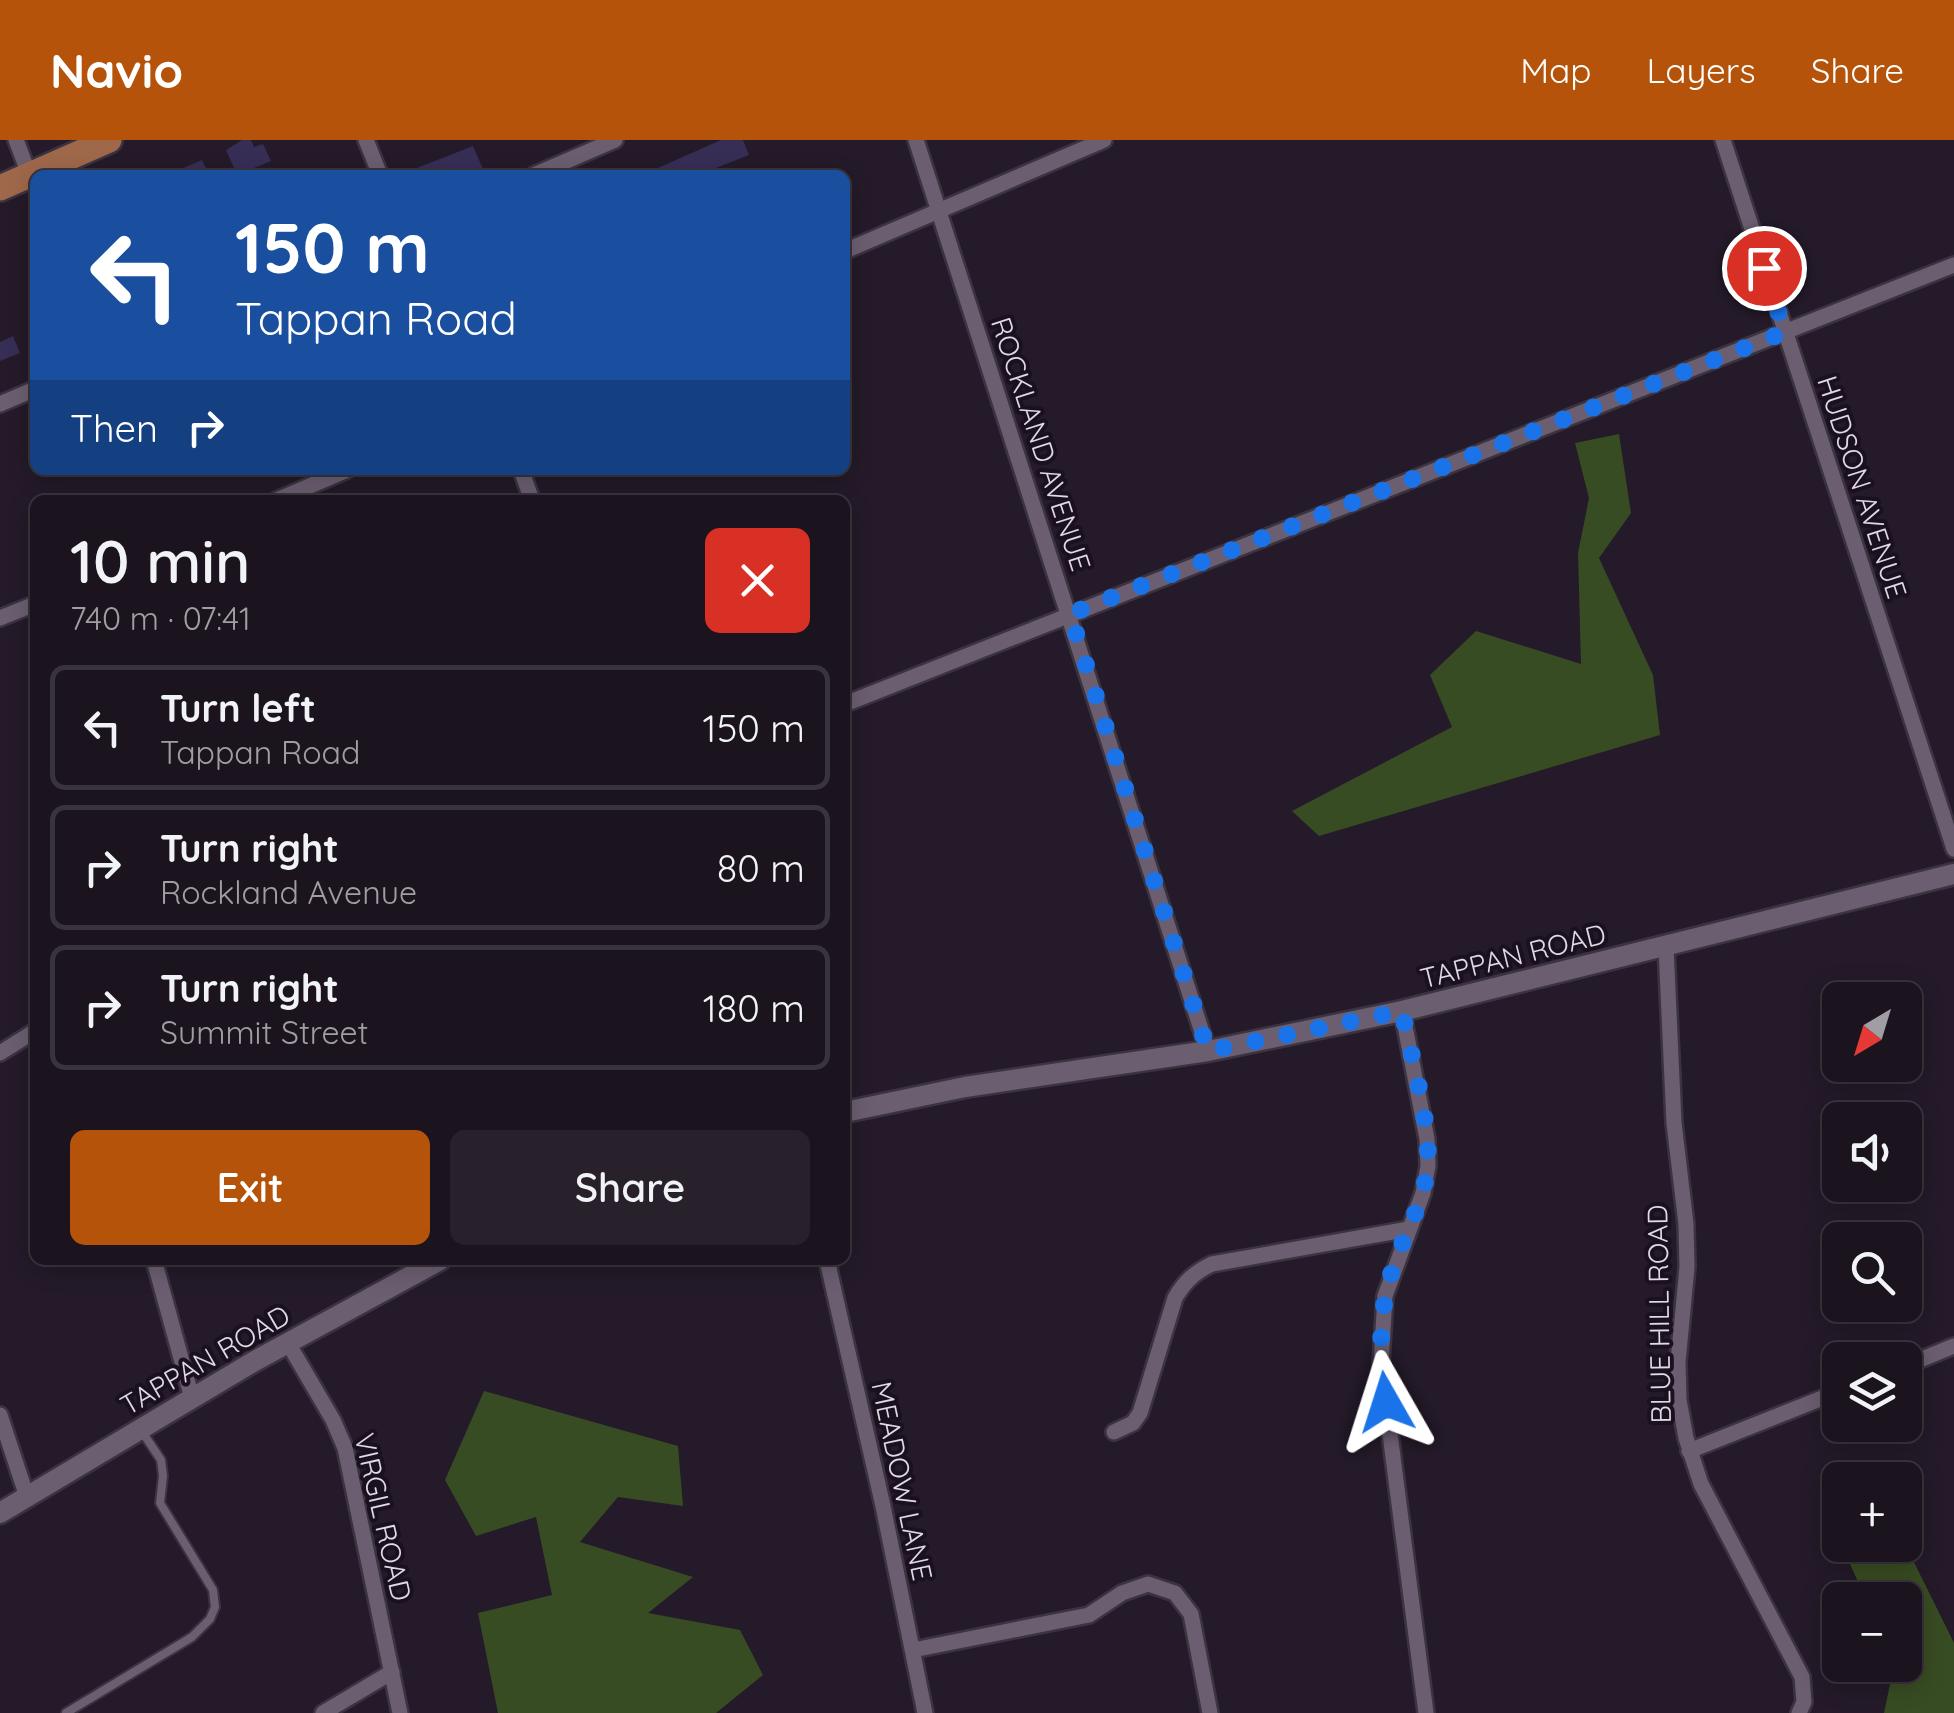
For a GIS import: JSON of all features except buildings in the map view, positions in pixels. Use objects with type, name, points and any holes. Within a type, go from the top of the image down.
[{"type":"main road","points":[[37,170],[108,140]]},
{"type":"main road","points":[[0,188],[28,174]]},
{"type":"street","points":[[16,140],[28,174]]},
{"type":"street","points":[[366,140],[378,170]]},
{"type":"street","points":[[545,170],[614,140]]},
{"type":"street","name":"ROCKLAND AVENUE","points":[[916,140],[1208,1051]]},
{"type":"street","points":[[850,249],[1104,140]]},
{"type":"street","name":"HUDSON AVENUE","points":[[1723,140],[1954,850]]},
{"type":"street","points":[[850,702],[1954,265]]},
{"type":"street","points":[[0,404],[30,391]]},
{"type":"street","points":[[289,495],[335,475]]},
{"type":"street","points":[[0,618],[30,606]]},
{"type":"street","name":"TAPPAN ROAD","points":[[850,1111],[965,1087],[1208,1051],[1402,1011],[1954,874]]},
{"type":"street","name":"BLUE HILL ROAD","points":[[1666,947],[1674,1123],[1686,1224],[1687,1267],[1678,1362],[1680,1400],[1689,1451],[1701,1484],[1802,1677],[1804,1702],[1799,1713]]},
{"type":"street","points":[[1402,1011],[1427,1139],[1423,1193],[1385,1296],[1380,1364],[1426,1713]]},
{"type":"street","points":[[0,1053],[30,1034]]},
{"type":"street","points":[[1114,1432],[1133,1423],[1140,1413],[1175,1298],[1184,1282],[1197,1271],[1212,1264],[1409,1229]]},
{"type":"street","points":[[155,1265],[192,1398]]},
{"type":"street","name":"TAPPAN ROAD","points":[[0,1513],[192,1398],[431,1265]]},
{"type":"street","name":"MEADOW LANE","points":[[829,1265],[925,1713]]},
{"type":"street","name":"VIRGIL ROAD","points":[[288,1343],[334,1420],[344,1448],[400,1713]]},
{"type":"street","points":[[1922,1359],[1954,1346]]},
{"type":"street","points":[[1689,1451],[1822,1398]]},
{"type":"street","points":[[0,1415],[27,1497]]},
{"type":"street","points":[[912,1650],[1069,1621],[1104,1608],[1134,1587],[1162,1586],[1184,1601],[1191,1614],[1210,1713]]},
{"type":"street","points":[[324,1713],[392,1672]]},
{"type":"lane","points":[[66,1713],[202,1629],[215,1607],[213,1590],[160,1503],[164,1476],[161,1460],[140,1429]]},
{"type":"green space","points":[[1619,434],[1631,513],[1599,558],[1653,675],[1660,735],[1319,836],[1292,811],[1452,727],[1430,675],[1476,631],[1581,664],[1578,553],[1589,498],[1575,443]]},
{"type":"green space","points":[[484,1391],[678,1446],[683,1506],[618,1497],[580,1542],[693,1577],[648,1613],[740,1630],[763,1675],[716,1713],[498,1713],[478,1613],[552,1595],[536,1517],[476,1536],[445,1480]]},
{"type":"green space","points":[[1849,1562],[1914,1562],[1954,1643],[1954,1713],[1884,1713],[1890,1682],[1922,1682],[1922,1582],[1858,1582]]},
{"type":"route","points":[[1386,1402],[1380,1364],[1385,1296],[1394,1262],[1416,1216],[1428,1166],[1427,1139],[1402,1011],[1208,1051],[1070,614],[1785,332],[1764,268]]}]
